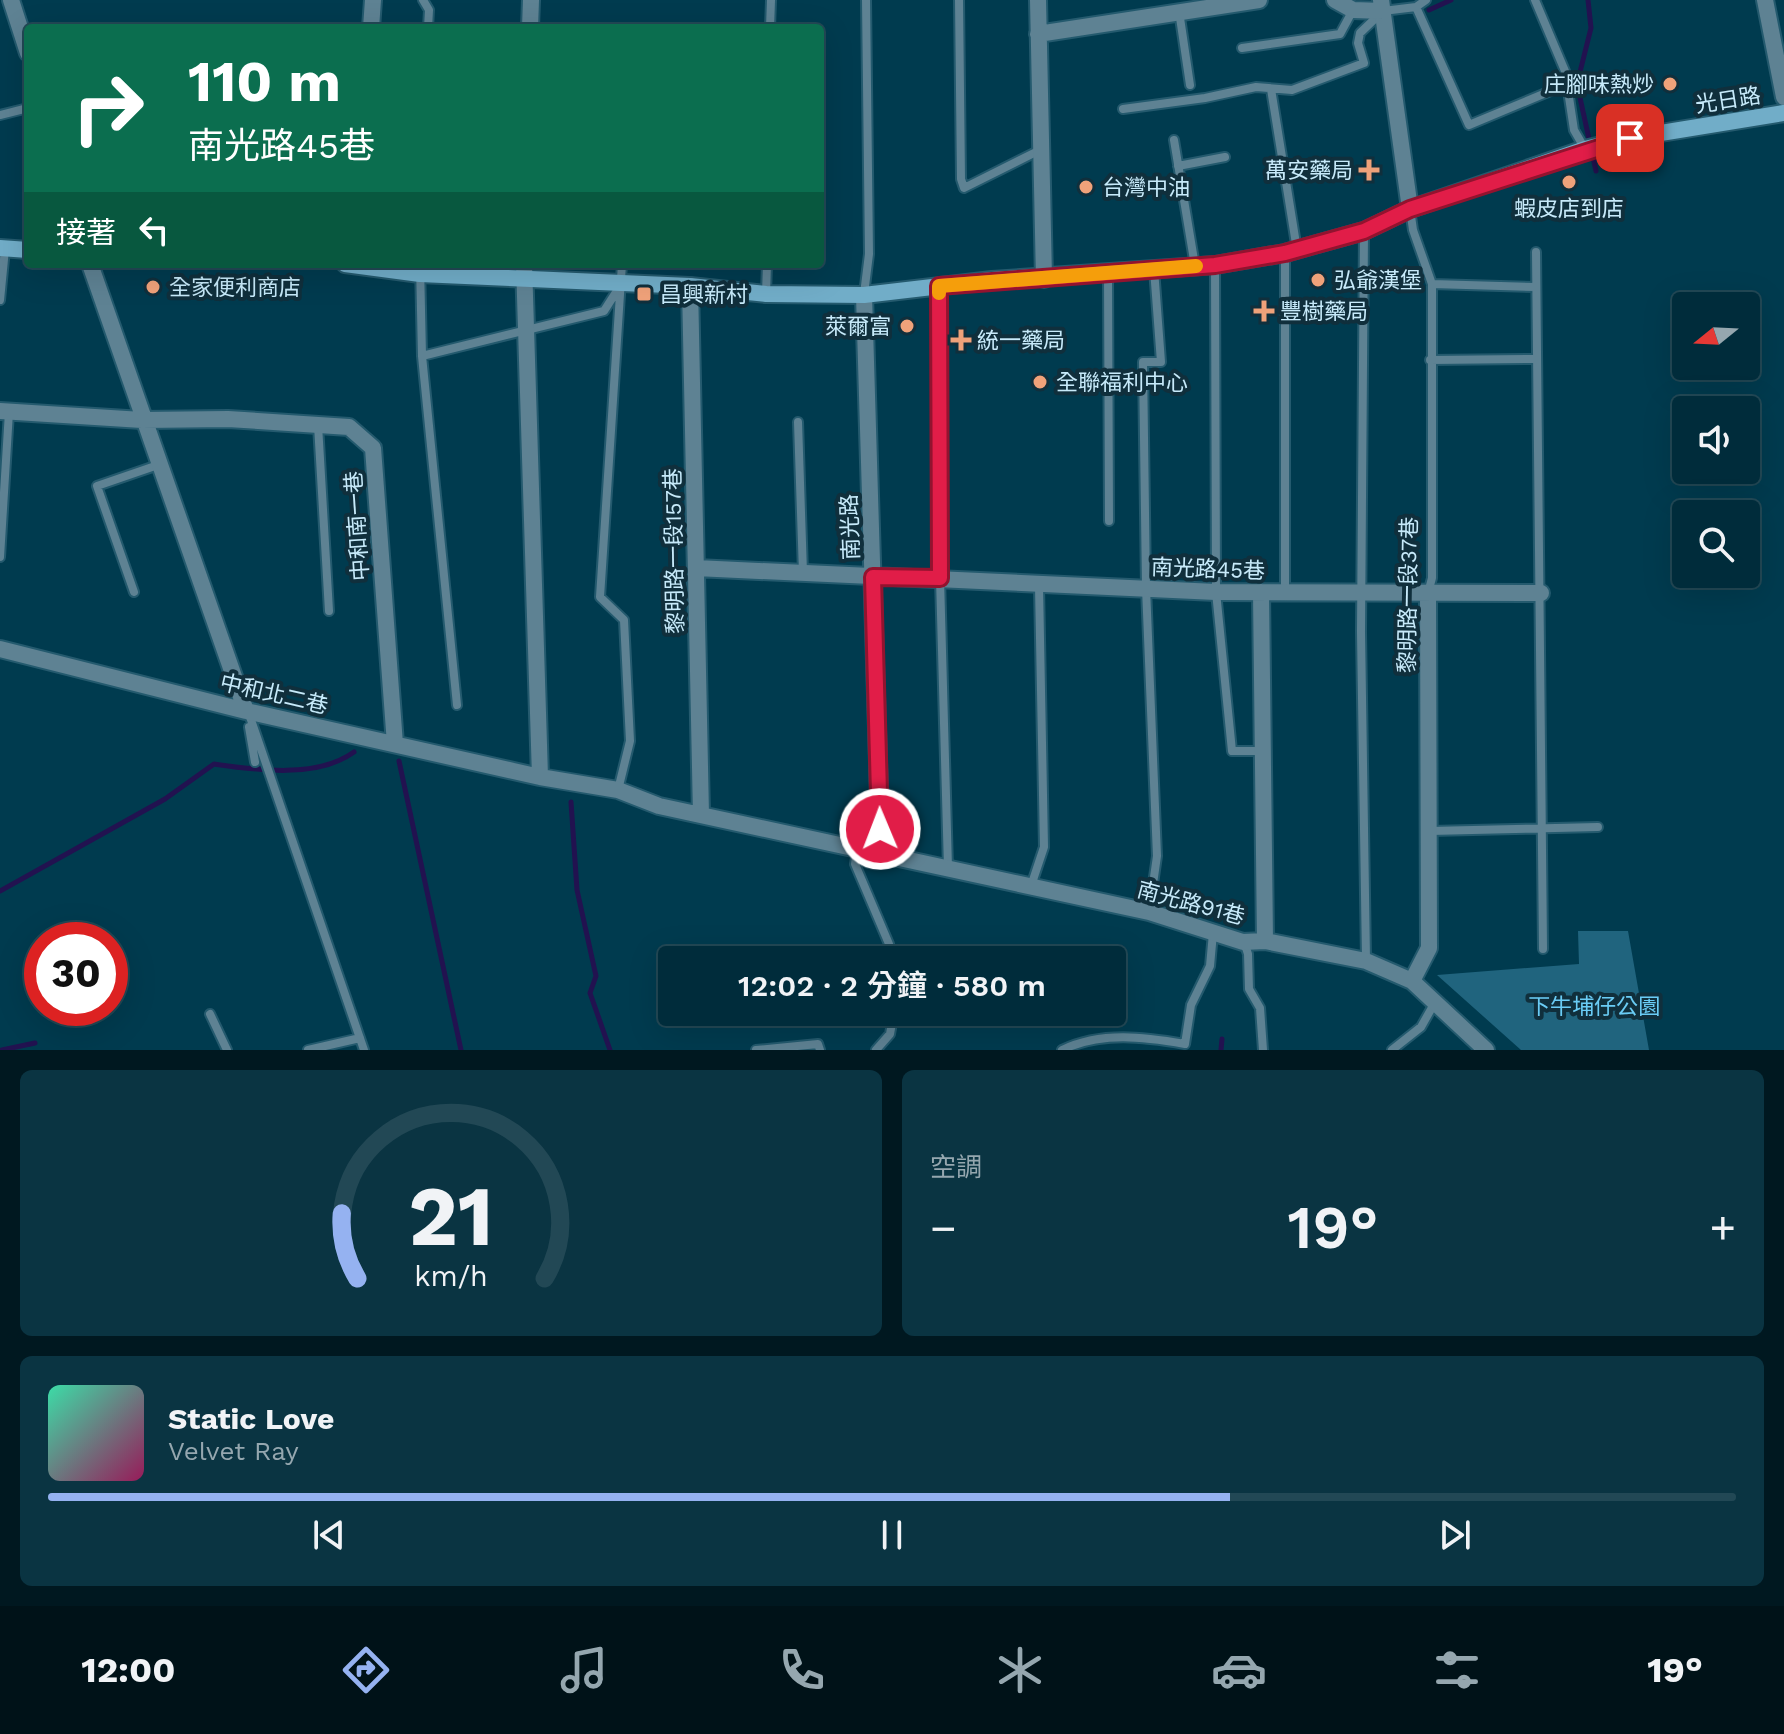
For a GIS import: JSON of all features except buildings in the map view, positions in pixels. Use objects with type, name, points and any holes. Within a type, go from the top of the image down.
[{"type":"main road","name":"光日路","points":[[420,269],[524,270],[621,285],[690,286],[766,294],[864,295],[939,286],[1215,265],[1291,251],[1364,231],[1410,209],[1630,138],[1784,113]]},
{"type":"main road","points":[[2,248],[24,250]]},
{"type":"street","points":[[11,0],[24,41]]},
{"type":"street","points":[[371,24],[373,0]]},
{"type":"street","points":[[530,24],[531,0]]},
{"type":"street","points":[[1038,0],[1044,279]]},
{"type":"street","points":[[1038,34],[1178,10],[1259,0]]},
{"type":"street","points":[[1335,0],[1353,10],[1382,5],[1410,209]]},
{"type":"street","points":[[1765,0],[1784,97]]},
{"type":"street","points":[[91,268],[247,713]]},
{"type":"street","points":[[524,270],[540,777]]},
{"type":"street","name":"黎明路一段157巷","points":[[690,286],[701,815]]},
{"type":"street","name":"南光路","points":[[864,295],[880,829],[866,852]]},
{"type":"street","name":"中和南一巷","points":[[5,411],[142,420],[228,419],[349,427],[373,448],[395,744]]},
{"type":"street","name":"南光路45巷","points":[[696,568],[1216,592],[1541,593]]},
{"type":"street","points":[[1261,592],[1260,751],[1265,941]]},
{"type":"street","name":"黎明路一段37巷","points":[[1412,981],[1429,948],[1428,594]]},
{"type":"street","name":"中和北二巷","points":[[0,649],[247,713],[540,777],[618,790],[659,806],[701,815]]},
{"type":"street","name":"南光路91巷","points":[[701,815],[1149,912],[1243,942],[1265,941],[1366,961],[1412,981],[1486,1050]]},
{"type":"lane","points":[[423,0],[429,10],[428,24]]},
{"type":"lane","points":[[770,24],[771,0]]},
{"type":"lane","points":[[864,295],[869,254],[866,0]]},
{"type":"lane","points":[[959,0],[961,179],[964,188],[1042,149]]},
{"type":"lane","points":[[1123,109],[1256,87],[1292,90],[1364,63],[1358,37],[1382,5],[1416,7],[1426,0]]},
{"type":"lane","points":[[1535,0],[1565,71],[1574,130],[1586,151]]},
{"type":"lane","points":[[1416,7],[1469,125],[1565,85]]},
{"type":"lane","points":[[1178,10],[1190,85]]},
{"type":"lane","points":[[1242,48],[1340,34],[1353,10]]},
{"type":"lane","points":[[1271,89],[1291,251],[1285,594]]},
{"type":"lane","points":[[0,115],[24,109]]},
{"type":"lane","points":[[1174,140],[1195,266]]},
{"type":"lane","points":[[1178,166],[1225,157]]},
{"type":"lane","name":"黎明路一段37巷","points":[[1410,209],[1413,230],[1432,284],[1432,578],[1428,594]]},
{"type":"lane","points":[[1364,231],[1364,592],[1361,632],[1366,961]]},
{"type":"lane","points":[[0,300],[2,248]]},
{"type":"lane","points":[[1536,252],[1543,949]]},
{"type":"lane","points":[[1215,265],[1216,592],[1232,751],[1260,751]]},
{"type":"lane","points":[[618,790],[630,741],[624,620],[600,597],[622,268]]},
{"type":"lane","points":[[766,294],[767,268]]},
{"type":"lane","points":[[420,269],[422,356],[457,705]]},
{"type":"lane","points":[[1149,912],[1157,856],[1146,588],[1143,362],[1161,362],[1154,269]]},
{"type":"lane","points":[[1108,274],[1109,521]]},
{"type":"lane","points":[[1432,284],[1535,287]]},
{"type":"lane","points":[[422,356],[604,311],[621,285]]},
{"type":"lane","points":[[939,286],[940,578],[948,868]]},
{"type":"lane","points":[[1430,360],[1536,359]]},
{"type":"lane","points":[[0,557],[5,411]]},
{"type":"lane","points":[[798,422],[803,573]]},
{"type":"lane","points":[[318,425],[329,611]]},
{"type":"lane","points":[[134,592],[97,486],[158,465]]},
{"type":"lane","points":[[1031,886],[1044,847],[1039,586]]},
{"type":"lane","points":[[247,713],[255,762]]},
{"type":"lane","points":[[247,713],[364,1050]]},
{"type":"lane","points":[[1430,831],[1598,827]]},
{"type":"lane","points":[[866,852],[855,864],[889,946]]},
{"type":"lane","points":[[1062,1050],[1089,1040],[1127,1037],[1185,1044],[1191,1005],[1210,966],[1213,933]]},
{"type":"lane","points":[[1243,942],[1248,954],[1249,989],[1260,1008],[1263,1050]]},
{"type":"lane","points":[[1392,1050],[1421,1027],[1434,1004]]},
{"type":"lane","points":[[210,1014],[227,1050]]},
{"type":"lane","points":[[876,1050],[890,1034],[891,1026]]},
{"type":"lane","points":[[308,1050],[360,1038]]},
{"type":"lane","points":[[756,1050],[818,1044],[820,1050]]},
{"type":"green space","name":"下牛埔仔公園","points":[[1578,931],[1628,931],[1649,1050],[1521,1050],[1437,975],[1579,964]]},
{"type":"waterway","points":[[1429,10],[1451,0]]},
{"type":"waterway","points":[[1588,0],[1591,28],[1577,84],[1596,171]]},
{"type":"waterway","points":[[0,891],[165,799],[214,764],[267,770],[305,769],[339,761],[354,752]]},
{"type":"waterway","points":[[399,761],[461,1050]]},
{"type":"waterway","points":[[571,802],[577,890],[596,976],[590,993],[610,1050]]},
{"type":"waterway","points":[[1221,1050],[1222,1039]]},
{"type":"waterway","points":[[2,1050],[35,1043]]},
{"type":"slow traffic","points":[[939,293],[939,286],[992,280],[1044,279],[1196,266]]},
{"type":"place","name":"庄腳味熱炒","points":[[1670,84]]},
{"type":"place","name":"萬安藥局","points":[[1369,170]]},
{"type":"place","name":"蝦皮店到店","points":[[1569,182]]},
{"type":"place","name":"台灣中油","points":[[1086,187]]},
{"type":"place","name":"弘爺漢堡","points":[[1318,280]]},
{"type":"place","name":"全家便利商店","points":[[153,287]]},
{"type":"place","name":"昌興新村","points":[[644,294]]},
{"type":"place","name":"豐樹藥局","points":[[1264,311]]},
{"type":"place","name":"萊爾富","points":[[907,326]]},
{"type":"place","name":"統一藥局","points":[[961,340]]},
{"type":"place","name":"全聯福利中心","points":[[1040,382]]},
{"type":"route","points":[[880,829],[873,577],[940,578],[939,286],[1215,265],[1285,253],[1364,231],[1410,209],[1585,149],[1630,138]]}]
